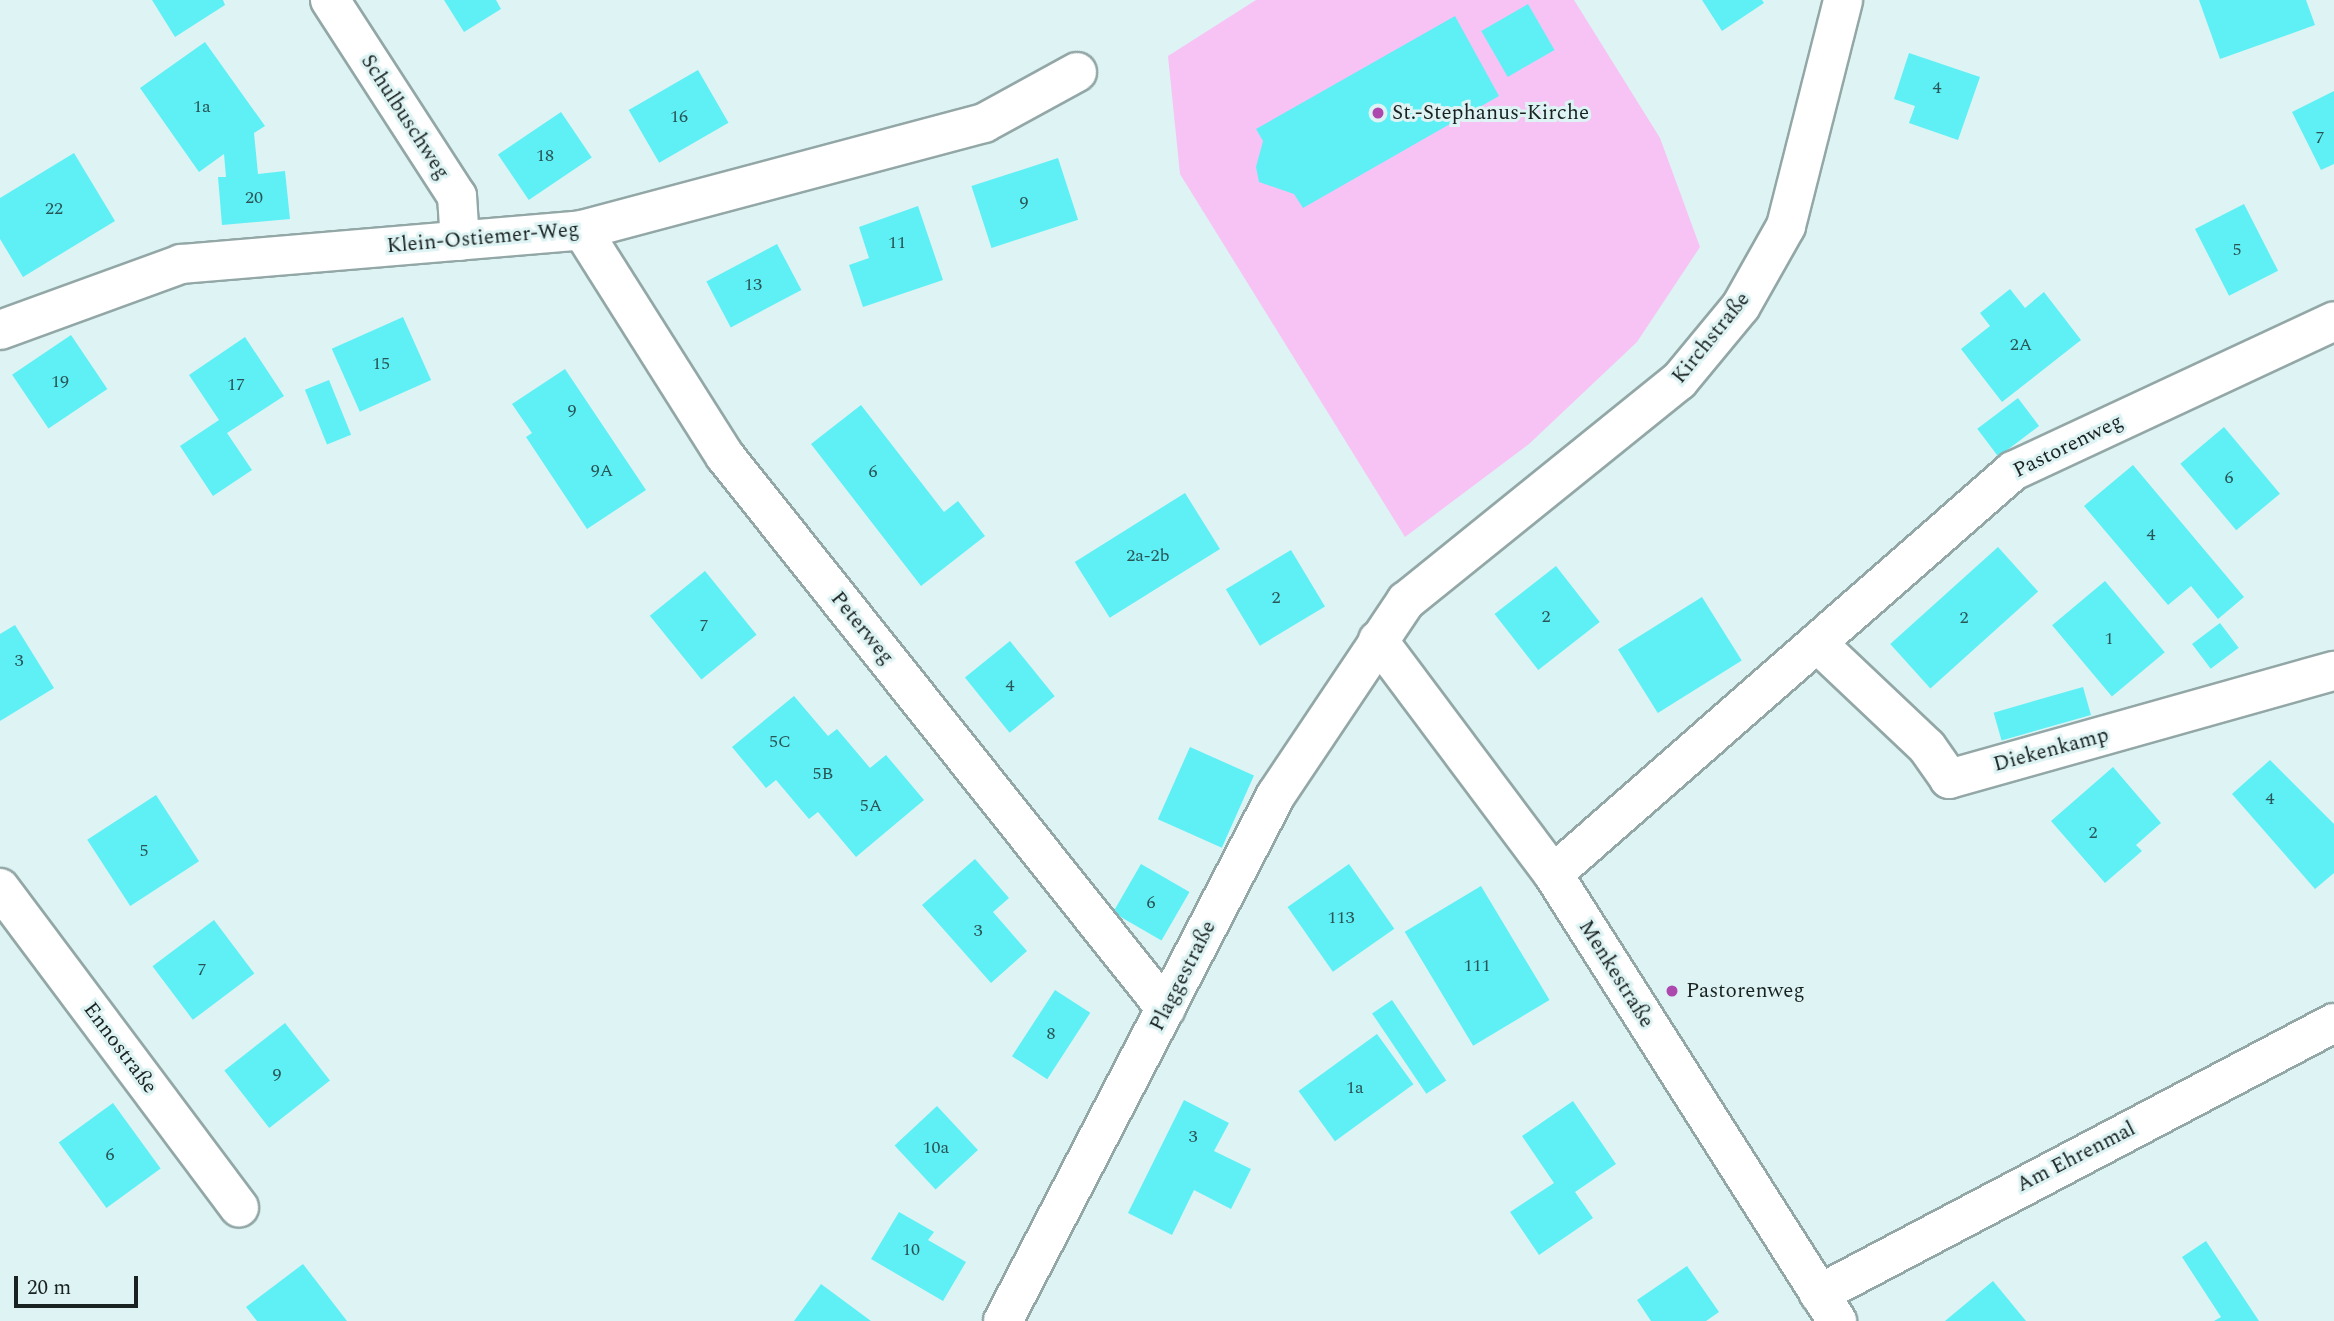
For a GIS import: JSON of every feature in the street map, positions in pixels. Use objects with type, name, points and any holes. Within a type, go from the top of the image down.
[{"type":"street","name":"Schulbuschweg","points":[[330,0],[457,196],[460,241]]},
{"type":"street","name":"Kirchstraße","points":[[1378,640],[1406,600],[1679,381],[1741,306],[1786,226],[1843,0]]},
{"type":"street","name":"Klein-Ostiemer-Weg","points":[[0,330],[181,264],[582,230],[985,122],[1077,72]]},
{"type":"street","name":"Peterweg","points":[[582,230],[725,456],[1166,1009]]},
{"type":"street","name":"Pastorenweg","points":[[1553,874],[2013,471],[2334,321]]},
{"type":"street","name":"Menkestraße","points":[[1378,640],[1553,874],[1828,1308]]},
{"type":"street","name":"Plaggestraße","points":[[1003,1321],[1276,795],[1378,640]]},
{"type":"street","name":"Diekenkamp","points":[[1817,643],[1927,747],[1949,779],[2334,671]]},
{"type":"street","name":"Ennostraße","points":[[0,888],[239,1208]]},
{"type":"street","name":"Am Ehrenmal","points":[[1828,1308],[2334,1023]]},
{"type":"shaded area","points":[[1256,0],[1574,0],[1660,138],[1700,247],[1637,342],[1529,444],[1405,537],[1180,174],[1168,56]]},
{"type":"building","points":[[152,0],[223,0],[225,5],[175,37]]},
{"type":"building","points":[[444,0],[496,0],[501,9],[464,32]]},
{"type":"building","points":[[1702,0],[1762,0],[1764,3],[1722,31]]},
{"type":"building","points":[[2199,0],[2306,0],[2315,25],[2220,59]]},
{"type":"building","points":[[1528,4],[1554,50],[1508,77],[1481,31]]},
{"type":"building","name":"St.-Stephanus-Kirche","points":[[1455,16],[1499,96],[1303,208],[1294,194],[1259,182],[1256,167],[1263,141],[1256,129]]},
{"type":"building","points":[[205,42],[265,126],[254,133],[258,174],[285,171],[290,219],[222,225],[218,177],[226,177],[224,154],[199,172],[140,88]]},
{"type":"building","points":[[1909,53],[1980,77],[1958,140],[1909,123],[1915,106],[1894,99]]},
{"type":"building","points":[[698,70],[728,123],[659,163],[629,110]]},
{"type":"building","points":[[2334,91],[2334,164],[2321,170],[2292,112]]},
{"type":"building","points":[[561,112],[592,158],[529,200],[498,154]]},
{"type":"building","points":[[74,153],[115,221],[23,277],[0,239],[0,198]]},
{"type":"building","points":[[1058,158],[1078,220],[992,248],[971,186]]},
{"type":"building","points":[[2244,204],[2278,271],[2229,296],[2195,229]]},
{"type":"building","points":[[918,206],[943,280],[863,307],[849,265],[869,258],[859,227]]},
{"type":"building","points":[[777,244],[801,290],[731,327],[706,282]]},
{"type":"building","points":[[2010,289],[2025,308],[2044,292],[2081,340],[2002,402],[1961,349],[1990,326],[1980,313]]},
{"type":"building","points":[[403,317],[431,380],[360,412],[332,349]]},
{"type":"building","points":[[71,335],[107,389],[48,429],[12,375]]},
{"type":"building","points":[[245,337],[284,396],[227,433],[252,470],[213,496],[180,446],[219,420],[189,375]]},
{"type":"building","points":[[565,369],[646,490],[587,529],[526,437],[532,433],[512,404]]},
{"type":"building","points":[[329,380],[351,435],[327,444],[305,390]]},
{"type":"building","points":[[2018,398],[2039,426],[1998,457],[1977,429]]},
{"type":"building","points":[[861,405],[944,512],[958,501],[985,536],[921,586],[811,444]]},
{"type":"building","points":[[2224,427],[2280,494],[2236,530],[2180,464]]},
{"type":"building","points":[[2133,465],[2244,597],[2218,619],[2191,586],[2168,605],[2084,506]]},
{"type":"building","points":[[1185,493],[1220,549],[1110,618],[1075,562]]},
{"type":"building","points":[[1998,547],[2038,592],[1930,689],[1890,644]]},
{"type":"building","points":[[1291,550],[1325,607],[1260,646],[1226,589]]},
{"type":"building","points":[[1556,566],[1600,622],[1538,670],[1495,614]]},
{"type":"building","points":[[705,571],[757,635],[701,679],[650,616]]},
{"type":"building","points":[[2105,581],[2165,652],[2112,697],[2052,625]]},
{"type":"building","points":[[1702,597],[1742,661],[1658,713],[1618,649]]},
{"type":"building","points":[[2220,623],[2239,648],[2211,669],[2192,644]]},
{"type":"building","points":[[15,625],[54,688],[0,721],[0,634]]},
{"type":"building","points":[[1010,641],[1055,696],[1010,733],[965,678]]},
{"type":"building","points":[[2083,687],[2091,715],[2002,741],[1994,713]]},
{"type":"building","points":[[794,696],[828,736],[837,729],[870,768],[886,755],[924,800],[856,857],[818,812],[809,819],[776,780],[766,788],[732,747]]},
{"type":"building","points":[[1190,747],[1254,775],[1222,848],[1158,819]]},
{"type":"building","points":[[2270,760],[2334,824],[2334,873],[2315,889],[2232,794]]},
{"type":"building","points":[[2113,767],[2161,823],[2136,845],[2142,851],[2105,883],[2051,821]]},
{"type":"building","points":[[156,795],[199,861],[130,906],[87,840]]},
{"type":"building","points":[[975,859],[1009,898],[993,912],[1027,951],[991,983],[922,905]]},
{"type":"building","points":[[1141,864],[1189,892],[1161,940],[1113,912]]},
{"type":"building","points":[[1349,864],[1394,929],[1333,972],[1288,907]]},
{"type":"building","points":[[1481,886],[1550,1000],[1473,1046],[1405,932]]},
{"type":"building","points":[[214,920],[254,974],[193,1020],[153,966]]},
{"type":"building","points":[[1055,990],[1090,1013],[1047,1079],[1012,1056]]},
{"type":"building","points":[[1392,1000],[1446,1080],[1426,1094],[1372,1013]]},
{"type":"building","points":[[285,1023],[330,1081],[269,1128],[224,1070]]},
{"type":"building","points":[[1377,1034],[1413,1084],[1335,1141],[1299,1091]]},
{"type":"building","points":[[1184,1100],[1229,1123],[1214,1151],[1251,1169],[1231,1209],[1194,1190],[1172,1235],[1128,1213]]},
{"type":"building","points":[[1573,1101],[1616,1164],[1575,1192],[1593,1218],[1539,1255],[1510,1212],[1554,1183],[1522,1136]]},
{"type":"building","points":[[113,1103],[161,1169],[106,1208],[59,1142]]},
{"type":"building","points":[[937,1106],[978,1150],[936,1189],[895,1146]]},
{"type":"building","points":[[899,1212],[934,1232],[928,1240],[966,1262],[943,1301],[871,1259]]},
{"type":"building","points":[[2206,1241],[2259,1321],[2214,1321],[2221,1317],[2182,1257]]},
{"type":"building","points":[[303,1264],[347,1321],[257,1321],[246,1307]]},
{"type":"building","points":[[1687,1266],[1719,1312],[1706,1321],[1651,1321],[1637,1300]]},
{"type":"building","points":[[1993,1281],[2026,1321],[1945,1321]]},
{"type":"building","points":[[821,1284],[871,1321],[794,1321]]},
{"type":"place","name":"St.-Stephanus-Kirche","points":[[1378,113]]},
{"type":"place","name":"Pastorenweg","points":[[1672,991]]}]
